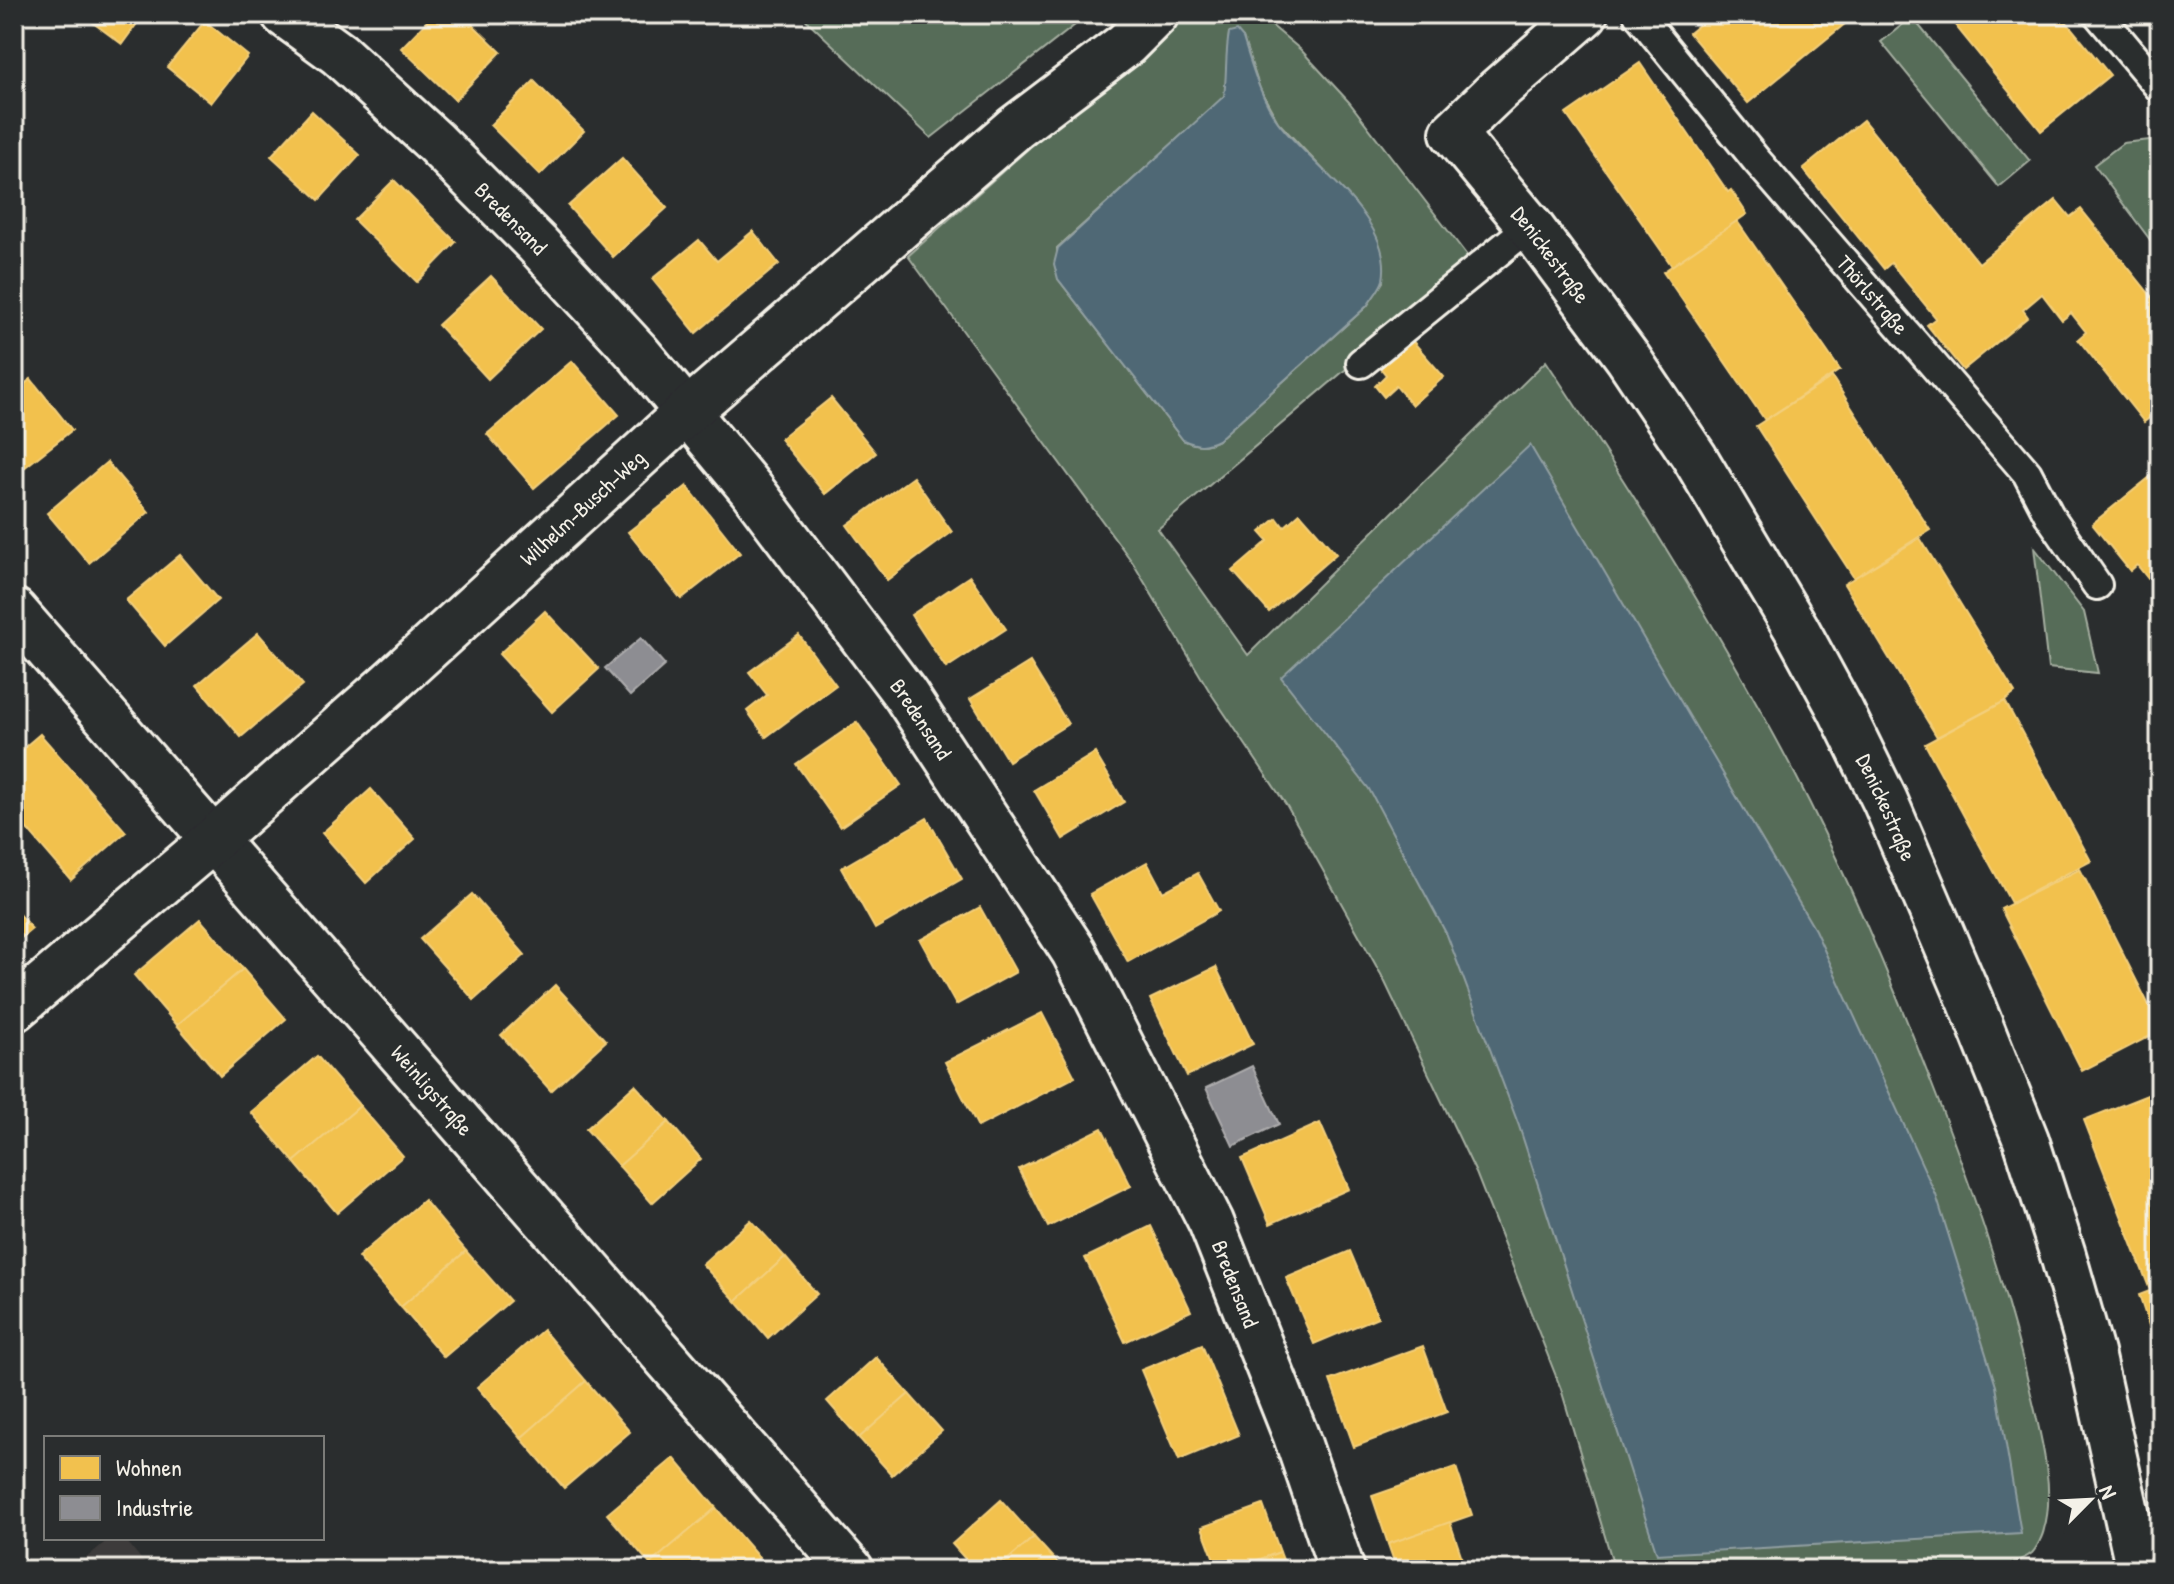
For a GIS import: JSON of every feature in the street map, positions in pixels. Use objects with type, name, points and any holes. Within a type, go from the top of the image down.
[{"type":"street","name":"Bredensand","points":[[284,14],[339,54],[435,142],[537,244],[638,353],[751,489],[905,694],[1074,952],[1211,1222],[1296,1436],[1342,1570]]},
{"type":"street","name":"Wilhelm-Busch-Weg","points":[[14,1009],[213,840],[389,684],[687,412],[1015,128],[1126,44],[1156,14]]},
{"type":"street","name":"Denickestraße","points":[[1585,14],[1453,133],[1530,226],[1628,358],[1695,458],[1796,628],[1885,801],[2026,1140],[2091,1353],[2139,1570]]},
{"type":"street","name":"Weinligstraße","points":[[14,611],[851,1570]]},
{"type":"lane","name":"Thörlstraße","points":[[1638,14],[1757,161],[2027,473],[2049,515],[2097,585]]},
{"type":"lane","points":[[2098,14],[2160,88]]},
{"type":"lane","points":[[1361,363],[1530,226]]},
{"type":"shaded area","points":[[108,1540],[126,1540],[150,1570],[72,1570]]},
{"type":"green space","points":[[800,14],[1089,14],[931,138]]},
{"type":"green space","points":[[1179,14],[1258,14],[1301,50],[1349,102],[1472,262],[1158,529],[1248,655],[1546,361],[1738,670],[1833,851],[1900,1005],[1946,1120],[1987,1236],[2039,1426],[2048,1497],[2043,1532],[2032,1553],[2011,1564],[1987,1570],[1615,1570],[1561,1389],[1476,1173],[1383,978],[1287,806],[1210,692],[1133,563],[908,256]],"holes":[[[1229,33],[1243,38],[1260,89],[1278,122],[1349,197],[1383,282],[1367,306],[1218,440],[1204,445],[1183,440],[1058,279],[1057,248],[1225,96]]]},
{"type":"green space","points":[[1912,17],[2030,161],[1999,187],[1881,42]]},
{"type":"green space","points":[[2159,139],[2160,253],[2094,165],[2123,143]]},
{"type":"green space","points":[[2034,547],[2084,612],[2098,673],[2048,668]]},
{"type":"water","points":[[1237,31],[1243,38],[1261,92],[1278,122],[1347,194],[1376,235],[1383,257],[1383,280],[1367,306],[1218,440],[1200,445],[1183,440],[1058,279],[1054,264],[1058,248],[1224,96],[1229,33]]},
{"type":"water","points":[[1530,445],[1815,930],[1936,1195],[1996,1386],[2021,1533],[1657,1554],[1519,1126],[1447,935],[1369,789],[1281,677]]},
{"type":"building: Wohnen","points":[[81,14],[144,14],[122,44]]},
{"type":"building: Wohnen","points":[[434,14],[462,14],[501,52],[455,100],[401,48]]},
{"type":"building: Wohnen","points":[[1712,14],[1857,14],[1748,103],[1689,33]]},
{"type":"building: Wohnen","points":[[1946,14],[2060,14],[2110,75],[2041,131]]},
{"type":"building: Wohnen","points":[[205,21],[248,56],[211,103],[167,67]]},
{"type":"building: Wohnen","points":[[1640,63],[1728,192],[1731,190],[1747,214],[1672,266],[1566,114]]},
{"type":"building: Wohnen","points":[[534,81],[584,131],[540,175],[490,125]]},
{"type":"building: Wohnen","points":[[312,111],[360,155],[319,200],[271,156]]},
{"type":"building: Wohnen","points":[[1863,120],[1979,263],[2056,200],[2070,217],[2081,209],[2160,307],[2160,425],[2152,416],[2144,422],[2078,339],[2086,332],[2071,313],[2062,320],[2042,294],[2023,310],[2028,317],[1963,370],[1927,325],[1936,318],[1891,263],[1884,269],[1803,169]]},
{"type":"building: Wohnen","points":[[622,158],[667,208],[613,257],[568,206]]},
{"type":"building: Wohnen","points":[[394,180],[456,242],[417,282],[354,220]]},
{"type":"building: Wohnen","points":[[1737,221],[1840,370],[1765,420],[1663,272]]},
{"type":"building: Wohnen","points":[[753,231],[779,264],[696,333],[652,279],[699,240],[717,261]]},
{"type":"building: Wohnen","points":[[491,276],[541,329],[488,379],[438,325]]},
{"type":"building: Wohnen","points":[[1409,337],[1444,377],[1412,405],[1396,386],[1384,397],[1375,386],[1386,375],[1378,365]]},
{"type":"building: Wohnen","points":[[572,361],[619,415],[534,488],[487,434]]},
{"type":"building: Wohnen","points":[[1832,377],[1930,530],[1854,578],[1756,426]]},
{"type":"building: Wohnen","points":[[31,379],[72,430],[14,476],[14,392]]},
{"type":"building: Wohnen","points":[[831,398],[876,453],[825,494],[780,439]]},
{"type":"building: Wohnen","points":[[107,462],[149,512],[89,563],[47,513]]},
{"type":"building: Wohnen","points":[[2155,473],[2160,479],[2160,594],[2137,565],[2130,571],[2092,524]]},
{"type":"building: Wohnen","points":[[913,477],[952,532],[887,580],[847,525]]},
{"type":"building: Wohnen","points":[[687,486],[740,553],[681,599],[628,532]]},
{"type":"building: Wohnen","points":[[1300,513],[1336,554],[1269,612],[1233,571],[1268,541],[1260,532],[1277,518],[1284,527]]},
{"type":"building: Wohnen","points":[[1920,538],[2015,693],[1937,737],[1844,584]]},
{"type":"building: Wohnen","points":[[180,555],[218,600],[165,646],[126,600]]},
{"type":"building: Wohnen","points":[[970,576],[1006,629],[946,668],[911,615]]},
{"type":"building: Wohnen","points":[[545,611],[599,669],[552,712],[499,654]]},
{"type":"building: Wohnen","points":[[258,633],[303,685],[241,737],[197,685]]},
{"type":"building: Wohnen","points":[[799,635],[836,685],[766,737],[747,711],[767,695],[749,672]]},
{"type":"building: Wohnen","points":[[1030,662],[1068,724],[1008,761],[970,699]]},
{"type":"building: Wohnen","points":[[2005,701],[2091,861],[2011,903],[1925,744]]},
{"type":"building: Wohnen","points":[[857,722],[901,785],[840,827],[796,764]]},
{"type":"building: Wohnen","points":[[40,734],[126,832],[71,880],[14,814],[14,756]]},
{"type":"building: Wohnen","points":[[1095,753],[1124,802],[1063,839],[1034,790]]},
{"type":"building: Wohnen","points":[[371,789],[415,839],[366,883],[322,833]]},
{"type":"building: Wohnen","points":[[927,818],[962,879],[875,929],[841,868]]},
{"type":"building: Wohnen","points":[[1147,862],[1163,892],[1198,873],[1219,911],[1128,962],[1090,894]]},
{"type":"building: Wohnen","points":[[2080,869],[2160,1027],[2160,1031],[2082,1071],[2001,909]]},
{"type":"building: Wohnen","points":[[472,894],[525,955],[474,1000],[420,939]]},
{"type":"building: Wohnen","points":[[980,907],[1016,972],[956,1005],[920,940]]},
{"type":"building: Wohnen","points":[[14,909],[32,929],[14,944]]},
{"type":"building: Wohnen","points":[[200,919],[243,969],[177,1025],[134,975]]},
{"type":"building: Wohnen","points":[[1216,967],[1253,1044],[1187,1076],[1150,999]]},
{"type":"building: Wohnen","points":[[243,969],[286,1019],[220,1076],[177,1025]]},
{"type":"building: Wohnen","points":[[555,985],[606,1041],[551,1091],[501,1035]]},
{"type":"building: Wohnen","points":[[1042,1013],[1075,1077],[978,1127],[945,1062]]},
{"type":"building: Wohnen","points":[[317,1056],[360,1106],[294,1162],[251,1112]]},
{"type":"building: Wohnen","points":[[635,1085],[669,1122],[619,1166],[586,1129]]},
{"type":"building: Wohnen","points":[[2160,1090],[2160,1287],[2150,1290],[2084,1120]]},
{"type":"building: Wohnen","points":[[360,1106],[403,1156],[337,1213],[294,1162]]},
{"type":"building: Wohnen","points":[[669,1122],[701,1159],[652,1203],[619,1166]]},
{"type":"building: Wohnen","points":[[1320,1123],[1349,1189],[1270,1224],[1242,1158]]},
{"type":"building: Wohnen","points":[[1102,1128],[1131,1186],[1048,1227],[1019,1169]]},
{"type":"building: Wohnen","points":[[424,1200],[466,1251],[401,1307],[358,1257]]},
{"type":"building: Wohnen","points":[[751,1220],[785,1257],[736,1301],[702,1264]]},
{"type":"building: Wohnen","points":[[1151,1226],[1191,1311],[1125,1342],[1085,1258]]},
{"type":"building: Wohnen","points":[[466,1251],[510,1301],[444,1357],[401,1307]]},
{"type":"building: Wohnen","points":[[1350,1251],[1378,1317],[1314,1344],[1286,1278]]},
{"type":"building: Wohnen","points":[[785,1257],[817,1294],[768,1338],[736,1301]]},
{"type":"building: Wohnen","points":[[2160,1287],[2160,1359],[2139,1295]]},
{"type":"building: Wohnen","points":[[543,1330],[586,1381],[521,1438],[477,1387]]},
{"type":"building: Wohnen","points":[[1202,1345],[1239,1435],[1179,1460],[1141,1370]]},
{"type":"building: Wohnen","points":[[1423,1346],[1447,1412],[1354,1447],[1330,1380]]},
{"type":"building: Wohnen","points":[[876,1357],[909,1394],[859,1438],[827,1401]]},
{"type":"building: Wohnen","points":[[586,1381],[630,1432],[564,1488],[521,1438]]},
{"type":"building: Wohnen","points":[[909,1394],[942,1431],[892,1475],[859,1438]]},
{"type":"building: Wohnen","points":[[674,1458],[716,1508],[650,1564],[607,1514]]},
{"type":"building: Wohnen","points":[[1456,1467],[1472,1515],[1388,1544],[1372,1496]]},
{"type":"building: Wohnen","points":[[1001,1500],[1034,1537],[996,1570],[975,1570],[952,1544]]},
{"type":"building: Wohnen","points":[[1263,1505],[1280,1552],[1230,1570],[1218,1570],[1202,1527]]},
{"type":"building: Wohnen","points":[[716,1508],[759,1558],[745,1570],[655,1570],[650,1564]]},
{"type":"building: Wohnen","points":[[1450,1522],[1465,1567],[1457,1570],[1397,1570],[1388,1544]]},
{"type":"building: Wohnen","points":[[1034,1537],[1064,1570],[996,1570]]},
{"type":"building: Wohnen","points":[[1280,1552],[1287,1570],[1230,1570]]},
{"type":"building: Industrie","points":[[641,638],[665,665],[630,696],[605,668]]},
{"type":"building: Industrie","points":[[1252,1066],[1279,1124],[1233,1146],[1206,1088]]}]
